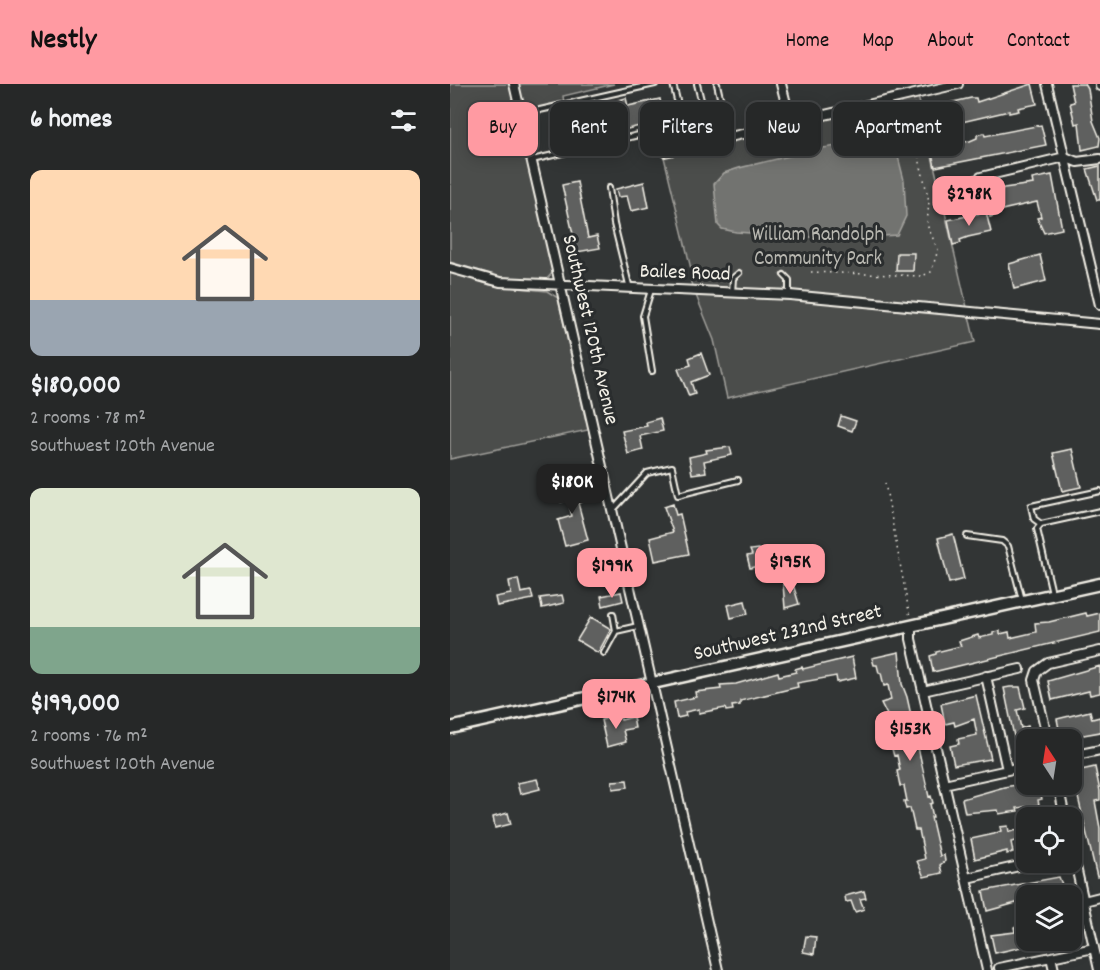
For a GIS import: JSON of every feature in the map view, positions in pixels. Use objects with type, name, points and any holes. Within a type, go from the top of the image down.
[{"type":"street","name":"Southwest 120th Avenue","points":[[514,84],[518,102]]},
{"type":"street","points":[[782,84],[786,102]]},
{"type":"street","points":[[821,116],[958,84]]},
{"type":"street","points":[[1047,84],[1100,305]]},
{"type":"street","name":"Southwest 120th Avenue","points":[[530,156],[718,970]]},
{"type":"street","points":[[962,190],[981,177],[1065,157],[1077,162],[1100,159]]},
{"type":"street","name":"Bailes Road","points":[[450,268],[500,282],[561,287],[789,295],[1100,324]]},
{"type":"street","name":"Southwest 232nd Street","points":[[450,728],[1100,584]]},
{"type":"street","points":[[911,626],[923,691],[987,970]]},
{"type":"street","points":[[1045,729],[1034,680],[1037,671],[1048,663],[1100,651]]},
{"type":"street","points":[[923,691],[1020,669]]},
{"type":"street","points":[[986,676],[1007,771]]},
{"type":"street","points":[[1082,754],[1100,750]]},
{"type":"street","points":[[944,784],[1016,769]]},
{"type":"street","points":[[967,878],[1016,867]]},
{"type":"street","points":[[1077,873],[1100,970]]},
{"type":"street","points":[[1084,901],[1100,897]]},
{"type":"street","points":[[999,968],[1094,948]]},
{"type":"street","points":[[1051,957],[1054,970]]},
{"type":"lane","points":[[578,102],[655,84]]},
{"type":"lane","points":[[673,84],[677,102]]},
{"type":"lane","points":[[697,84],[702,102]]},
{"type":"lane","points":[[717,84],[721,102]]},
{"type":"lane","points":[[531,160],[550,155]]},
{"type":"lane","points":[[609,188],[614,224],[630,290]]},
{"type":"lane","points":[[732,293],[733,278],[739,273]]},
{"type":"lane","points":[[784,274],[789,280],[789,295]]},
{"type":"lane","points":[[651,290],[643,316],[652,371]]},
{"type":"lane","points":[[612,510],[647,473],[672,468],[678,495],[738,480]]},
{"type":"lane","points":[[584,487],[604,475]]},
{"type":"lane","points":[[1041,524],[1034,519],[1032,506],[1100,490]]},
{"type":"lane","points":[[1052,595],[1037,529],[1041,524],[1100,510]]},
{"type":"lane","points":[[967,536],[1002,542],[1008,546],[1023,601]]},
{"type":"lane","points":[[604,652],[616,631],[613,614]]},
{"type":"lane","points":[[616,631],[639,626]]},
{"type":"path","points":[[811,272],[922,276],[931,272],[938,250],[927,225],[929,201],[919,156]]},
{"type":"path","points":[[885,483],[911,626]]},
{"type":"green space","points":[[450,84],[614,84],[563,96],[564,102],[550,102],[550,106],[538,109],[538,102],[468,102],[468,156],[528,156],[554,271],[545,281],[500,277],[450,262]]},
{"type":"green space","name":"William Randolph Community Park","points":[[918,96],[919,102],[891,102]]},
{"type":"green space","name":"William Randolph Community Park","points":[[833,115],[833,156],[932,156],[975,342],[727,398],[714,340],[691,283],[692,273],[664,156],[734,156],[734,137],[746,134],[746,156],[821,156],[821,118]]},
{"type":"green space","points":[[450,271],[490,285],[547,291],[558,298],[588,430],[450,459]]},
{"type":"shaded area","points":[[833,147],[833,156],[898,156],[904,180],[906,216],[897,235],[838,239],[736,232],[722,229],[718,225],[714,184],[724,173],[789,156],[821,156],[821,148]]},
{"type":"building","points":[[1032,84],[1037,104],[1018,108],[1019,111],[1009,113],[1009,111],[963,122],[963,102],[953,102],[976,98],[977,102]]},
{"type":"building","points":[[1070,84],[1085,84],[1088,89],[1093,121],[1100,138],[1099,146],[1082,150],[1079,123],[1075,124],[1070,103],[1074,102]]},
{"type":"building","points":[[626,98],[627,102],[612,102]]},
{"type":"building","points":[[640,103],[640,126],[628,129],[628,106]]},
{"type":"building","points":[[1041,125],[1046,145],[935,167],[933,156],[963,156],[963,142],[984,133],[985,136]]},
{"type":"building","points":[[1100,166],[1100,200],[1097,200],[1087,169]]},
{"type":"building","points":[[1052,175],[1062,229],[1044,233],[1037,218],[1041,217],[1037,202],[999,211],[1000,214],[990,217],[985,197],[1004,188],[1033,184],[1032,179]]},
{"type":"building","points":[[577,182],[588,238],[597,236],[600,248],[577,252],[562,185]]},
{"type":"building","points":[[644,182],[649,207],[631,211],[627,196],[618,197],[616,189]]},
{"type":"building","points":[[986,212],[991,232],[968,237],[960,240],[961,243],[953,245],[948,220]]},
{"type":"building","points":[[897,253],[914,253],[913,271],[896,271]]},
{"type":"building","points":[[1040,255],[1046,281],[1014,289],[1009,264]]},
{"type":"building","points":[[701,353],[709,375],[691,382],[695,394],[689,396],[678,369],[691,365],[689,358]]},
{"type":"building","points":[[841,416],[856,421],[852,431],[838,426]]},
{"type":"building","points":[[660,418],[663,431],[640,436],[643,450],[628,454],[622,431],[647,426],[646,422]]},
{"type":"building","points":[[730,447],[732,455],[704,461],[706,472],[692,474],[689,457],[707,453],[706,450]]},
{"type":"building","points":[[1072,449],[1081,487],[1062,491],[1053,453]]},
{"type":"building","points":[[576,481],[582,502],[578,503],[588,540],[565,546],[558,520],[572,516],[568,500],[561,502],[557,485]]},
{"type":"building","points":[[673,504],[676,515],[680,514],[689,554],[655,561],[650,538],[673,532],[664,507]]},
{"type":"building","points":[[953,534],[964,579],[949,583],[938,538]]},
{"type":"building","points":[[758,549],[759,554],[770,551],[773,562],[750,568],[747,556],[752,555],[750,550]]},
{"type":"building","points":[[518,579],[521,593],[531,591],[533,599],[497,606],[495,597],[511,594],[509,581]]},
{"type":"building","points":[[792,581],[799,604],[785,608],[783,584]]},
{"type":"building","points":[[621,592],[623,601],[603,606],[601,596]]},
{"type":"building","points":[[562,595],[564,603],[542,608],[540,598]]},
{"type":"building","points":[[745,601],[748,614],[731,618],[728,605]]},
{"type":"building","points":[[1086,613],[1087,616],[1100,613],[1100,632],[933,672],[930,656],[936,652],[961,646],[959,641],[978,635],[979,638],[993,635],[993,632],[1000,631],[1000,634],[1009,632],[1010,638],[1036,632],[1035,623]]},
{"type":"building","points":[[591,617],[611,629],[598,653],[577,640]]},
{"type":"building","points":[[899,652],[902,684],[907,697],[929,797],[931,796],[933,803],[930,804],[933,817],[931,817],[940,856],[944,855],[945,861],[940,865],[942,873],[924,877],[917,861],[925,859],[919,830],[915,830],[910,808],[906,809],[904,786],[900,786],[897,771],[900,770],[897,755],[894,756],[892,749],[895,748],[888,717],[881,703],[891,700],[888,685],[884,686],[881,673],[877,665],[874,665],[872,658]]},
{"type":"building","points":[[852,657],[856,678],[837,682],[836,676],[797,683],[798,687],[740,701],[740,705],[732,706],[733,710],[726,711],[725,708],[699,713],[699,709],[685,712],[686,716],[677,718],[674,702],[696,697],[695,692],[721,689],[720,685],[736,684],[778,672],[779,676],[796,672],[795,669],[802,667],[803,669]]},
{"type":"building","points":[[1100,666],[1100,693],[1090,695],[1089,691],[1052,700],[1048,681]]},
{"type":"building","points":[[1020,687],[1025,708],[1017,710],[1021,728],[1028,726],[1029,729],[1016,729],[1016,746],[1004,688]]},
{"type":"building","points":[[976,695],[991,759],[954,765],[950,746],[959,744],[958,739],[977,735],[974,719],[955,726],[954,722],[945,724],[941,704]]},
{"type":"building","points":[[1090,711],[1092,719],[1100,717],[1100,732],[1082,735],[1082,729],[1059,729],[1057,719]]},
{"type":"building","points":[[620,715],[621,720],[633,717],[635,728],[623,730],[626,742],[607,747],[601,720]]},
{"type":"building","points":[[1095,767],[1100,791],[1100,800],[1095,801],[1100,828],[1100,876],[1097,877],[1077,795],[1082,795],[1082,770]]},
{"type":"building","points":[[537,779],[540,789],[520,794],[517,783]]},
{"type":"building","points":[[627,780],[628,787],[613,789],[612,781]]},
{"type":"building","points":[[1016,785],[1016,795],[1041,795],[1042,799],[1038,800],[1039,805],[1016,807],[1016,811],[999,814],[998,810],[965,813],[962,799]]},
{"type":"building","points":[[508,813],[511,824],[495,828],[493,817]]},
{"type":"building","points":[[1008,826],[1009,832],[1016,830],[1016,841],[1011,842],[1013,852],[1007,854],[1007,851],[975,859],[971,839],[994,834],[1001,831],[1000,827]]},
{"type":"building","points":[[1059,877],[1062,885],[1016,885],[1016,903],[987,911],[983,891]]},
{"type":"building","points":[[864,891],[866,898],[860,899],[864,909],[855,912],[851,901],[846,902],[845,896]]},
{"type":"building","points":[[1014,927],[1016,927],[1016,948],[995,953],[991,935],[1015,932]]},
{"type":"building","points":[[806,936],[816,937],[814,954],[803,952]]}]
